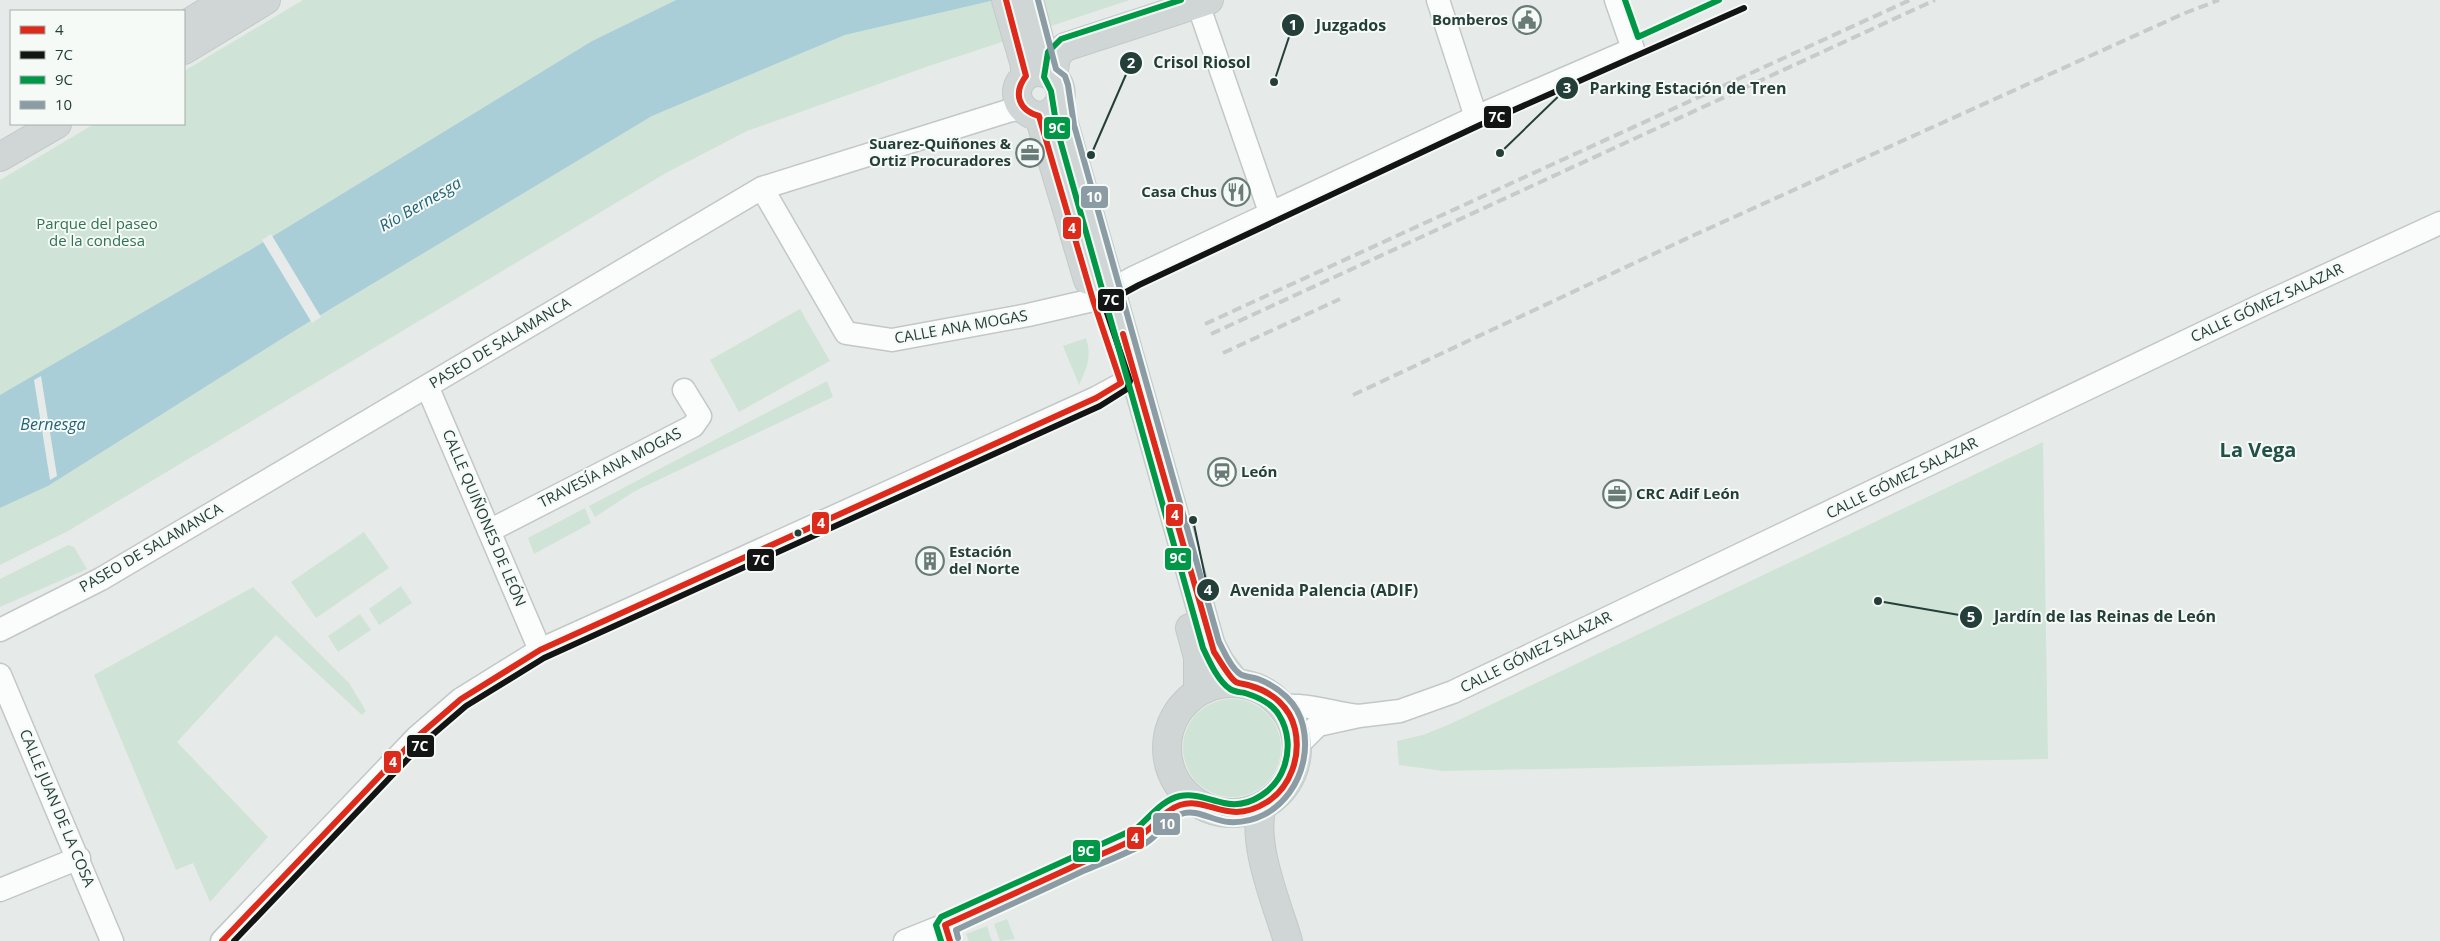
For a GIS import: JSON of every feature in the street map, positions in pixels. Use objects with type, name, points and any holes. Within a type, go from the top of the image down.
[{"type":"main road","points":[[185,25],[226,0]]},
{"type":"main road","points":[[185,49],[266,0]]},
{"type":"main road","points":[[1041,92],[1056,56],[1065,47],[1204,2]]},
{"type":"main road","points":[[1023,13],[1065,47]]},
{"type":"main road","points":[[1023,13],[1024,62],[1041,92],[1128,380],[1211,644],[1220,662],[1235,682]]},
{"type":"main road","points":[[0,135],[17,125]]},
{"type":"main road","points":[[0,157],[55,125]]},
{"type":"main road","points":[[1128,380],[1198,657],[1198,691]]},
{"type":"main road","points":[[1235,682],[1270,694],[1283,706],[1291,718],[1298,745],[1296,763],[1289,781],[1277,796],[1262,806],[1236,814],[1223,813],[1194,802],[1178,785],[1170,768],[1167,750],[1169,731],[1176,714],[1198,691],[1219,683],[1235,682]]},
{"type":"main road","points":[[1262,806],[1258,820],[1258,838],[1288,941]]},
{"type":"main road","points":[[1223,813],[1234,823],[1242,838],[1271,941]]},
{"type":"street","points":[[1438,0],[1476,117]]},
{"type":"street","points":[[1102,295],[1476,117],[1633,49],[1616,0]]},
{"type":"street","points":[[1204,2],[1271,215]]},
{"type":"street","name":"PASEO DE SALAMANCA","points":[[0,630],[101,579],[762,188],[1008,111],[1041,92]]},
{"type":"street","name":"CALLE ANA MOGAS","points":[[762,188],[846,333],[892,340],[1028,315],[1102,295]]},
{"type":"street","name":"CALLE GÓMEZ SALAZAR","points":[[1298,745],[1318,725],[1359,716],[1400,711],[1453,692],[2266,303],[2440,223]]},
{"type":"street","points":[[222,941],[417,737],[461,699],[540,650],[1096,398],[1128,380]]},
{"type":"street","name":"CALLE QUIÑONES DE LEÓN","points":[[427,386],[540,650]]},
{"type":"street","name":"TRAVESÍA ANA MOGAS","points":[[489,530],[693,426],[700,416],[684,390]]},
{"type":"street","name":"CALLE JUAN DE LA COSA","points":[[0,675],[79,858],[112,941]]},
{"type":"street","name":"CALLE GÓMEZ SALAZAR","points":[[1283,706],[1298,705],[1338,714],[1359,716]]},
{"type":"street","points":[[905,941],[947,933],[1142,835],[1156,824],[1164,813],[1175,807],[1194,802]]},
{"type":"street","points":[[0,890],[79,858]]},
{"type":"green space","name":"Parque del paseo de la condesa","points":[[303,0],[676,0],[592,41],[76,357],[0,395],[0,180],[92,125],[185,125],[185,70]]},
{"type":"green space","points":[[995,0],[1130,0],[926,67],[747,131],[666,173],[68,531],[0,565],[0,508],[48,486],[299,328],[652,116],[845,35]]},
{"type":"green space","points":[[800,309],[830,361],[739,412],[710,360]]},
{"type":"green space","points":[[1086,338],[1089,356],[1079,385],[1063,346]]},
{"type":"green space","points":[[827,381],[833,397],[635,491],[595,517],[589,506]]},
{"type":"green space","points":[[2043,442],[2048,759],[1443,771],[1399,765],[1397,741],[1423,735],[1448,725]]},
{"type":"green space","points":[[585,508],[591,523],[534,554],[528,538]]},
{"type":"green space","points":[[364,532],[389,568],[316,618],[291,582]]},
{"type":"green space","points":[[68,545],[74,547],[87,569],[0,607],[0,579]]},
{"type":"green space","points":[[401,586],[412,603],[379,625],[369,609]]},
{"type":"green space","points":[[253,587],[349,683],[366,711],[362,715],[276,635],[177,742],[268,837],[210,902],[193,863],[176,870],[94,675]]},
{"type":"green space","points":[[360,614],[371,630],[338,652],[328,636]]},
{"type":"green space","points":[[1232,699],[1251,703],[1267,713],[1277,729],[1281,748],[1277,767],[1267,783],[1251,793],[1232,797],[1213,793],[1197,783],[1187,767],[1183,748],[1187,729],[1197,713],[1213,703]]},
{"type":"green space","points":[[1007,919],[1015,939],[1000,941],[994,924]]},
{"type":"green space","points":[[987,926],[992,941],[969,941],[966,934]]},
{"type":"water","name":"Bernesga","points":[[676,0],[995,0],[845,35],[652,116],[299,328],[48,486],[0,508],[0,395],[252,249],[592,41]]},
{"type":"pier","points":[[271,234],[321,317],[312,323],[262,240]]},
{"type":"pier","points":[[41,376],[57,476],[50,480],[34,380]]},
{"type":"railway","points":[[1205,324],[1910,0]]},
{"type":"railway","points":[[1211,334],[1935,0]]},
{"type":"railway","points":[[1353,395],[1692,236],[2185,13],[2219,0]]},
{"type":"railway","points":[[1223,353],[1340,299]]},
{"type":"transit line","name":"4","points":[[222,941],[417,737],[461,699],[540,650],[1096,398],[1121,383],[1093,300],[1039,116],[1026,110],[1020,100],[1020,89],[1026,76],[1006,0]]},
{"type":"transit line","name":"10","points":[[958,938],[956,930],[1146,843],[1171,820],[1181,814],[1193,813],[1229,822],[1247,821],[1264,815],[1278,805],[1289,793],[1298,778],[1305,744],[1303,726],[1292,703],[1273,686],[1258,679],[1244,676],[1236,671],[1219,642],[1074,125],[1068,85],[1065,76],[1056,69],[1038,0]]},
{"type":"transit line","name":"9C","points":[[941,941],[936,925],[941,917],[1137,828],[1162,805],[1174,798],[1192,795],[1234,804],[1243,803],[1261,796],[1275,783],[1286,761],[1287,734],[1276,711],[1260,699],[1230,689],[1214,670],[1203,648],[1057,129],[1051,91],[1044,77],[1048,52],[1061,39],[1181,0]]},
{"type":"transit line","name":"9C","points":[[1625,0],[1638,37],[1719,0]]},
{"type":"transit line","name":"7C","points":[[234,941],[423,743],[466,706],[544,658],[1100,406],[1127,389],[1130,381],[1104,304],[1139,285],[1480,125],[1744,8]]},
{"type":"transit line","name":"4","points":[[950,941],[945,925],[1134,839],[1146,832],[1174,807],[1190,803],[1230,812],[1241,812],[1253,809],[1267,802],[1282,788],[1288,779],[1295,760],[1297,750],[1295,729],[1293,721],[1284,707],[1266,692],[1234,680],[1214,652],[1123,334]]},
{"type":"place","name":"Bomberos","points":[[1527,20]]},
{"type":"place","name":"Juzgados","points":[[1274,82]]},
{"type":"place","name":"Suarez-Quiñones & Ortiz Procuradores","points":[[1030,153]]},
{"type":"place","name":"Parking Estación de Tren","points":[[1500,153]]},
{"type":"place","name":"Crisol Riosol","points":[[1091,155]]},
{"type":"place","name":"Casa Chus","points":[[1236,192]]},
{"type":"place","name":"León","points":[[1222,472]]},
{"type":"place","name":"CRC Adif León","points":[[1617,494]]},
{"type":"place","name":"Avenida Palencia (ADIF)","points":[[1193,520]]},
{"type":"place","name":"Estación del Norte","points":[[930,561]]},
{"type":"place","name":"Jardín de las Reinas de León","points":[[1878,601]]},
{"type":"district","name":"La Vega","points":[[2258,450]]},
{"type":"water label","name":"Río Bernesga","points":[[420,204]]}]
